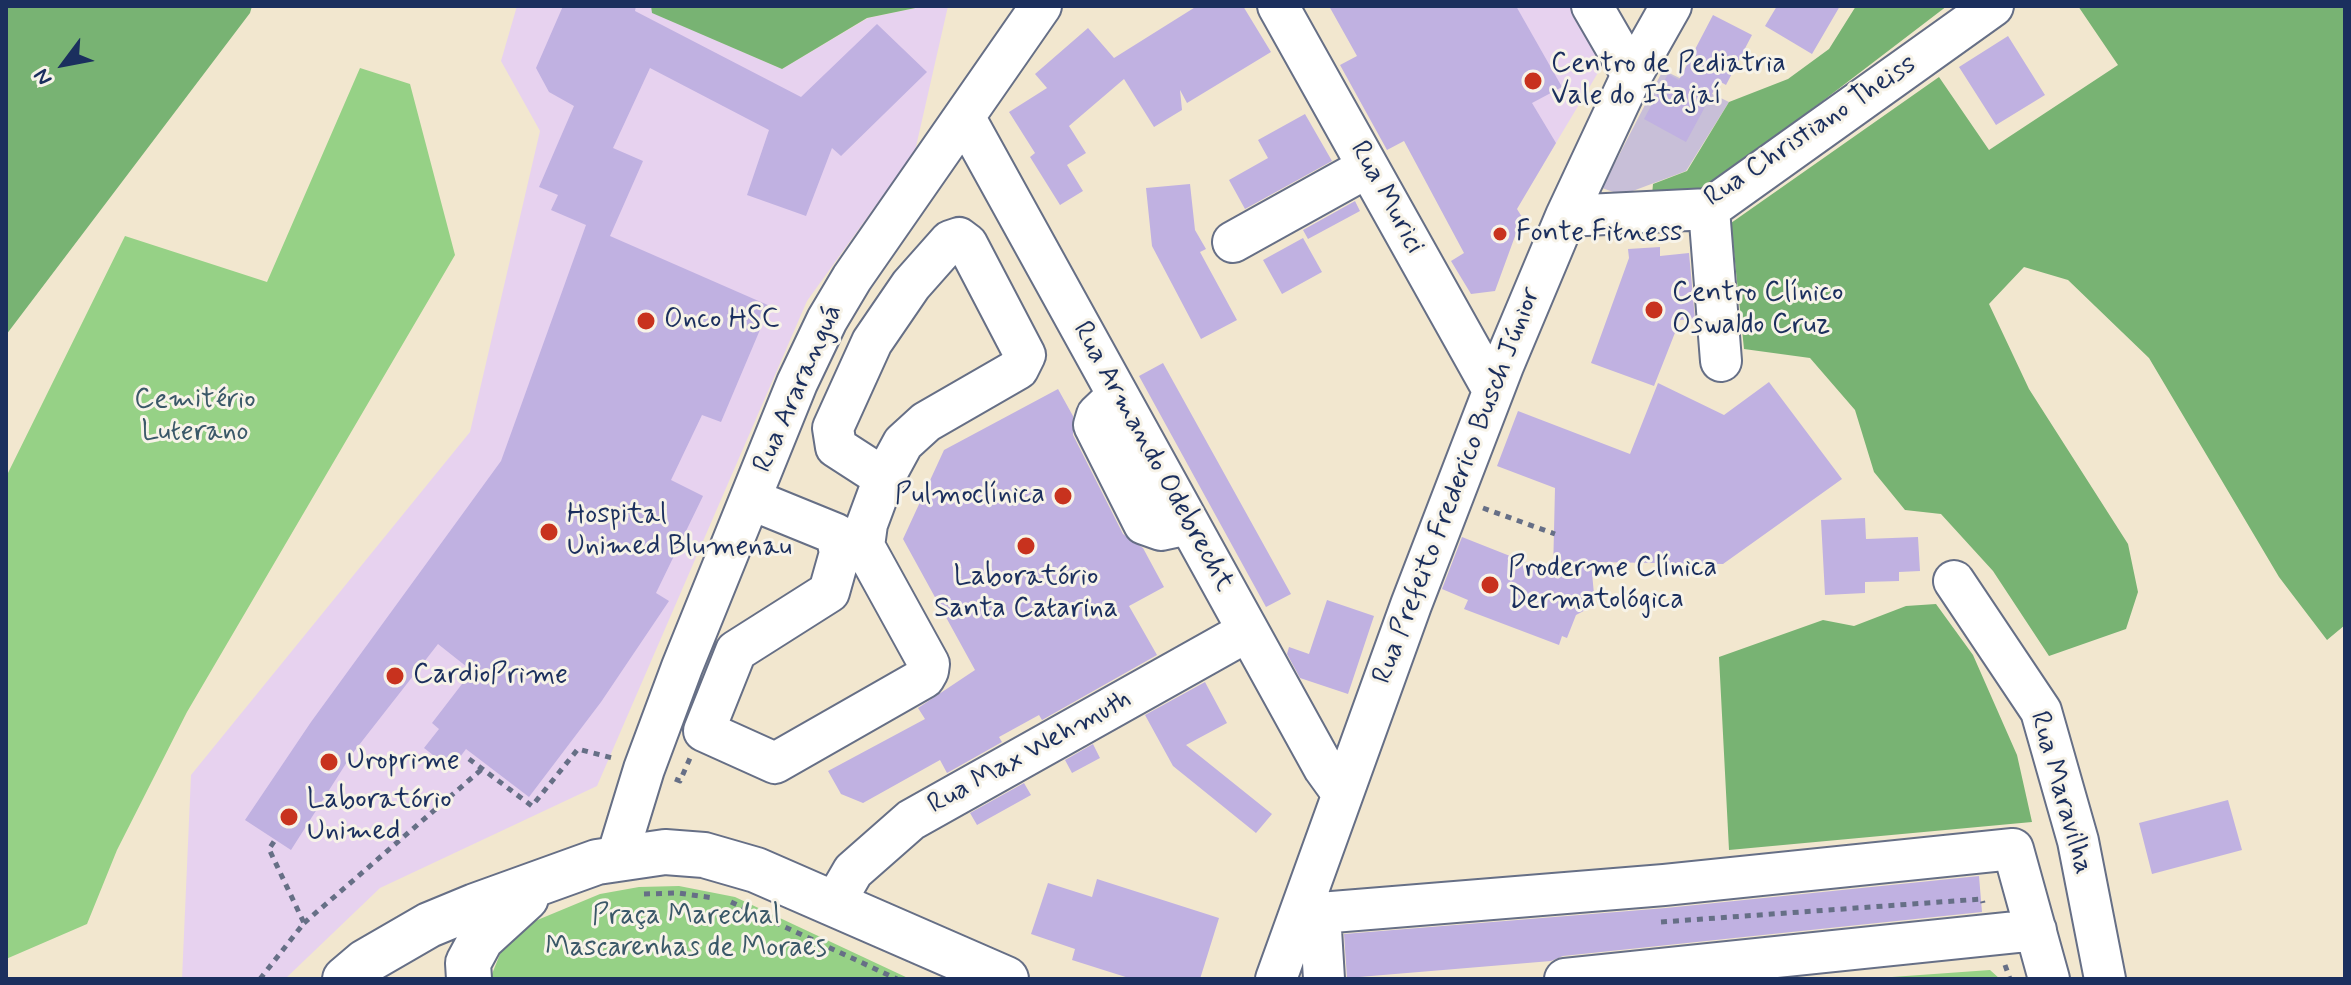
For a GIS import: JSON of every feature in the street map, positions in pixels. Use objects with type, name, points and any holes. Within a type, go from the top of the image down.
[{"type":"main road","points":[[345,979],[365,962],[429,925],[557,876],[617,857],[665,852],[704,855],[756,870],[835,902],[949,964],[1006,979]]},
{"type":"main road","points":[[469,979],[468,963],[481,939],[504,915],[557,876]]},
{"type":"street","name":"Rua Araranguá","points":[[617,857],[644,769],[754,489],[827,320],[852,278],[966,120],[1041,6]]},
{"type":"street","name":"Rua Murici","points":[[1278,6],[1493,390]]},
{"type":"street","points":[[1592,6],[1632,75]]},
{"type":"street","name":"Rua Prefeito Frederico Busch Júnior","points":[[1276,979],[1493,390],[1566,216],[1632,75],[1671,6]]},
{"type":"street","name":"Rua Christiano Theiss","points":[[1566,216],[1709,209],[1993,6]]},
{"type":"street","name":"Rua Armando Odebrecht","points":[[966,120],[1324,768],[1342,793]]},
{"type":"street","points":[[1233,242],[1368,167]]},
{"type":"street","points":[[1709,209],[1721,361]]},
{"type":"street","points":[[829,592],[840,553],[856,535],[903,443],[914,431],[1018,369],[1023,362],[1025,355],[974,258],[959,238],[950,241],[911,285],[872,342],[833,428],[836,447],[884,478]]},
{"type":"street","points":[[754,489],[856,535],[889,590],[929,664],[924,678],[775,763],[704,731],[736,651],[829,592],[889,590]]},
{"type":"street","name":"Rua Maravilha","points":[[1954,581],[2041,711],[2078,841],[2105,979]]},
{"type":"street","name":"Rua Max Wehmuth","points":[[835,902],[853,871],[911,820],[1248,631]]},
{"type":"street","points":[[1324,979],[1320,913],[1664,885],[2013,849],[2049,979]]},
{"type":"street","points":[[1565,979],[2036,930]]},
{"type":"path","points":[[1452,496],[1555,534]]},
{"type":"path","points":[[469,759],[532,806],[578,749],[626,762]]},
{"type":"path","points":[[260,979],[304,923],[482,769]]},
{"type":"path","points":[[275,840],[269,849],[304,923]]},
{"type":"path","points":[[640,894],[678,893],[733,903],[897,979]]},
{"type":"path","points":[[1649,923],[1982,899],[2010,979]]},
{"type":"shaded area","name":"Hospital Unimed Blumenau","points":[[517,6],[651,6],[653,13],[782,69],[868,18],[925,6],[948,6],[915,151],[807,301],[597,786],[380,888],[285,979],[182,979],[191,775],[470,432],[540,131],[501,61]]},
{"type":"shaded area","name":"Centro de Pediatria Vale do Itajaí","points":[[1432,6],[1573,6],[1605,61],[1532,183]]},
{"type":"shaded area","points":[[1663,70],[1729,102],[1686,171],[1622,195],[1602,188]]},
{"type":"green space","points":[[6,6],[252,6],[250,13],[6,335]]},
{"type":"green space","points":[[651,6],[925,6],[867,18],[782,69],[652,13]]},
{"type":"green space","points":[[1856,6],[1947,6],[1710,187],[1652,195],[1653,184],[1687,171],[1729,102],[1788,79],[1829,49]]},
{"type":"green space","points":[[2078,6],[2345,6],[2345,625],[2327,640],[2279,577],[2149,358],[2068,280],[2024,267],[1989,304],[2029,389],[2128,544],[2138,592],[2126,629],[2049,656],[1993,571],[1941,514],[1905,510],[1874,472],[1855,410],[1810,358],[1744,349],[1731,223],[1939,77],[1989,150],[2118,65]]},
{"type":"green space","name":"Cemitério Luterano","points":[[360,68],[410,84],[455,255],[187,712],[117,850],[87,924],[6,959],[6,477],[125,236],[267,282]]},
{"type":"green space","points":[[1936,604],[1973,655],[2017,755],[2032,822],[1729,850],[1719,657],[1823,620],[1854,626],[1906,606]]},
{"type":"green space","name":"Praça Marechal Mascarenhas de Moraes","points":[[679,886],[735,897],[910,979],[490,979],[504,944],[535,921],[600,894],[639,887]]},
{"type":"green space","points":[[1990,970],[2000,979],[1864,979]]},
{"type":"building","points":[[563,6],[636,6],[635,11],[801,97],[877,24],[927,72],[841,156],[832,148],[806,216],[747,195],[769,130],[650,68],[613,148],[643,161],[610,236],[770,306],[721,422],[702,415],[671,480],[703,496],[656,593],[669,601],[601,702],[529,797],[466,749],[451,769],[424,748],[439,729],[432,723],[472,671],[438,644],[352,754],[291,850],[245,820],[311,722],[501,461],[586,225],[551,210],[558,195],[539,187],[574,106],[549,92],[536,68]]},
{"type":"building","points":[[1197,6],[1243,6],[1271,52],[1187,103],[1180,90],[1182,110],[1154,127],[1124,79],[1069,126],[1086,153],[1067,165],[1083,191],[1060,205],[1030,157],[1035,153],[1009,112],[1047,88],[1035,74],[1088,28],[1114,58]]},
{"type":"building","points":[[1329,6],[1516,6],[1562,87],[1532,103],[1556,143],[1517,209],[1522,217],[1495,291],[1471,294],[1451,261],[1464,253],[1404,141],[1387,150],[1340,65],[1357,56]]},
{"type":"building","points":[[1777,6],[1840,6],[1812,54],[1765,26]]},
{"type":"building","points":[[1713,15],[1752,35],[1726,85],[1719,81],[1686,142],[1644,119],[1668,74],[1679,80]]},
{"type":"building","points":[[2008,36],[2045,95],[1996,125],[1959,67]]},
{"type":"building","points":[[1305,114],[1332,161],[1245,209],[1229,180],[1268,158],[1258,140]]},
{"type":"building","points":[[1190,184],[1195,230],[1206,249],[1200,252],[1237,320],[1201,339],[1152,246],[1146,188]]},
{"type":"building","points":[[1355,201],[1360,211],[1308,239],[1303,230]]},
{"type":"building","points":[[1303,238],[1322,272],[1282,294],[1263,260]]},
{"type":"building","name":"Centro Clínico Oswaldo Cruz","points":[[1660,247],[1660,256],[1689,253],[1695,319],[1680,320],[1654,386],[1591,363],[1629,258],[1628,249]]},
{"type":"building","points":[[1163,363],[1291,594],[1266,607],[1139,376]]},
{"type":"building","points":[[1769,382],[1842,479],[1723,564],[1591,562],[1595,605],[1576,615],[1567,638],[1562,636],[1559,645],[1464,609],[1468,600],[1442,589],[1462,537],[1553,573],[1555,488],[1497,466],[1518,411],[1630,454],[1658,383],[1724,415]]},
{"type":"building","points":[[1058,389],[1073,416],[1073,435],[1123,534],[1143,548],[1164,587],[1129,606],[1157,655],[1042,720],[1039,715],[999,737],[1002,742],[947,773],[940,760],[863,803],[841,794],[828,771],[925,719],[918,708],[975,670],[903,539],[944,450]]},
{"type":"building","points":[[1865,518],[1866,539],[1918,537],[1920,571],[1899,572],[1899,581],[1865,582],[1865,593],[1825,595],[1821,520]]},
{"type":"building","points":[[1327,600],[1374,616],[1348,694],[1300,678],[1287,654],[1289,647],[1309,654]]},
{"type":"building","points":[[1205,682],[1227,723],[1186,745],[1272,814],[1256,833],[1173,766],[1145,715]]},
{"type":"building","points":[[1093,744],[1100,758],[1072,773],[1065,760]]},
{"type":"building","points":[[1024,783],[1031,795],[977,825],[970,813]]},
{"type":"building","points":[[2228,800],[2242,850],[2152,874],[2139,823]]},
{"type":"building","points":[[1979,876],[1982,912],[1563,956],[1551,961],[1347,978],[1344,934],[1666,908]]},
{"type":"building","points":[[1097,879],[1219,918],[1200,979],[1132,979],[1072,960],[1075,949],[1031,934],[1048,883],[1092,897]]},
{"type":"place","name":"Centro de Pediatria Vale do Itajaí","points":[[1533,81]]},
{"type":"place","name":"Fonte Fitness","points":[[1500,234]]},
{"type":"place","name":"Centro Clínico Oswaldo Cruz","points":[[1654,310]]},
{"type":"place","name":"Onco HSC","points":[[646,321]]},
{"type":"place","name":"Pulmoclínica","points":[[1063,496]]},
{"type":"place","name":"Hospital Unimed Blumenau","points":[[549,532]]},
{"type":"place","name":"Laboratório Santa Catarina","points":[[1026,546]]},
{"type":"place","name":"Proderme Clínica Dermatológica","points":[[1490,585]]},
{"type":"place","name":"CardioPrime","points":[[395,676]]},
{"type":"place","name":"Uroprime","points":[[329,762]]},
{"type":"place","name":"Laboratório Unimed","points":[[289,817]]}]
